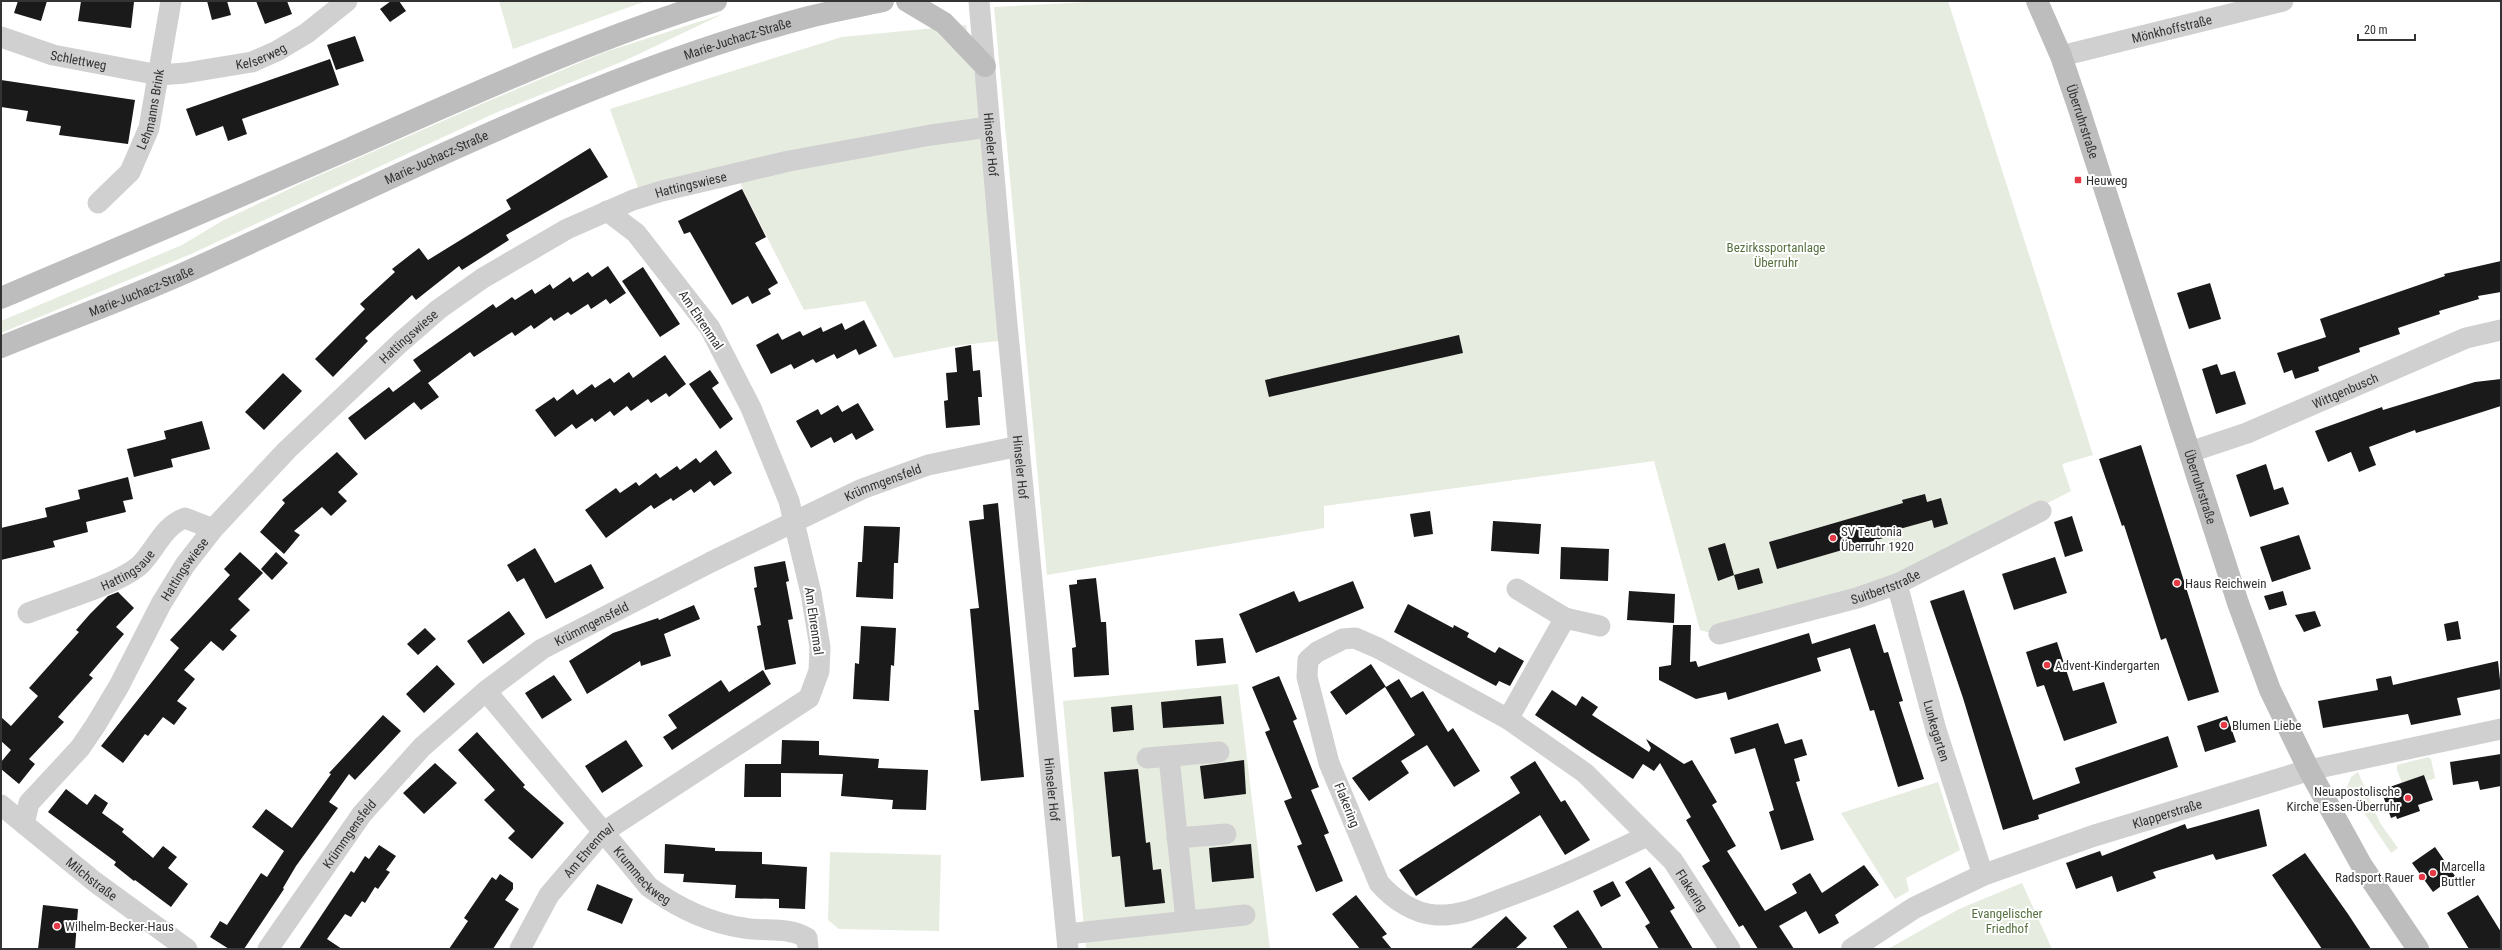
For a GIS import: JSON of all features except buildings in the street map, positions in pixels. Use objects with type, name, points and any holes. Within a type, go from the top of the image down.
[{"type":"main road","points":[[1,298],[181,223],[541,64],[668,16],[716,1]]},
{"type":"main road","name":"Marie-Juchacz-Straße","points":[[1,347],[198,268],[355,194],[552,106],[685,56],[809,17],[883,1]]},
{"type":"main road","points":[[907,1],[944,23],[985,66]]},
{"type":"main road","name":"Überruhrstraße","points":[[2037,1],[2061,56],[2238,603],[2270,690],[2309,770],[2362,866],[2418,949]]},
{"type":"street","name":"Lehmanns Brink","points":[[98,203],[130,172],[149,128],[171,1]]},
{"type":"street","name":"Kelserweg","points":[[159,75],[185,73],[252,62],[277,51],[307,32],[347,1]]},
{"type":"street","name":"Hinseler Hof","points":[[979,1],[989,127],[1067,941],[1186,921],[1245,915]]},
{"type":"street","name":"Mönkhoffstraße","points":[[2061,56],[2283,1]]},
{"type":"street","name":"Schlettweg","points":[[1,37],[53,55],[159,75]]},
{"type":"street","name":"Hattingswiese","points":[[24,824],[29,803],[80,748],[102,716],[161,604],[184,565],[213,529],[287,450],[401,342],[439,309],[483,278],[529,249],[607,211],[662,191],[720,176],[931,135],[989,127]]},
{"type":"street","name":"Am Ehrenmal","points":[[520,949],[549,895],[602,833],[809,698],[819,671],[820,647],[811,593],[795,523],[789,501],[751,408],[710,328],[636,233],[607,211]]},
{"type":"street","name":"Wittgenbusch","points":[[2190,452],[2248,433],[2466,338],[2501,330]]},
{"type":"street","name":"Krümmgensfeld","points":[[268,949],[362,814],[422,747],[486,691],[542,649],[711,562],[862,490],[928,465],[1019,446]]},
{"type":"street","name":"Suitbertstraße","points":[[1719,634],[1857,598],[1896,584],[2041,511]]},
{"type":"street","name":"Hattingsaue","points":[[28,613],[125,575],[139,565],[173,523],[186,518],[213,529]]},
{"type":"street","name":"Lunkegarten","points":[[1896,584],[1936,730],[1983,875]]},
{"type":"street","points":[[1517,588],[1565,618],[1600,626]]},
{"type":"street","points":[[1508,720],[1565,618]]},
{"type":"street","name":"Flakering","points":[[1646,836],[1564,876],[1461,914],[1434,915],[1413,909],[1392,898],[1379,884],[1329,763],[1307,677],[1308,660],[1317,652],[1343,639],[1354,638],[1378,648],[1508,720],[1585,773],[1672,861],[1730,949]]},
{"type":"street","name":"Krummeckweg","points":[[486,691],[602,833],[649,887],[673,905],[709,921],[745,929],[796,931],[807,938],[808,949]]},
{"type":"street","name":"Klapperstraße","points":[[1852,949],[1914,908],[1983,875],[2093,836],[2309,770],[2501,729]]},
{"type":"street","points":[[1147,758],[1219,752]]},
{"type":"street","points":[[1169,757],[1186,921]]},
{"type":"street","name":"Milchstraße","points":[[1,805],[95,882],[187,949]]},
{"type":"street","points":[[1177,838],[1226,834]]},
{"type":"green space","points":[[499,1],[646,1],[513,49]]},
{"type":"green space","name":"Bezirkssportanlage Überruhr","points":[[1108,1],[1948,1],[2093,455],[2062,464],[2071,491],[1924,567],[1714,634],[1700,630],[1654,461],[1324,506],[1324,528],[1047,575],[994,7]]},
{"type":"green space","points":[[723,14],[626,60],[493,114],[191,254],[1,333],[1,321],[182,245],[222,221],[304,182],[486,102],[605,52]]},
{"type":"green space","points":[[966,25],[984,126],[641,196],[610,109],[842,37]]},
{"type":"green space","points":[[983,130],[1007,340],[954,346],[894,358],[865,301],[804,310],[742,188],[738,174]]},
{"type":"green space","points":[[1238,684],[1270,949],[1086,949],[1063,701]]},
{"type":"green space","points":[[2428,757],[2431,759],[2435,778],[2427,781],[2425,775],[2402,783],[2397,770],[2397,765]]},
{"type":"green space","points":[[2358,772],[2380,823],[2398,848],[2391,853],[2347,787],[2351,777]]},
{"type":"green space","points":[[1938,782],[1960,850],[1906,878],[1909,891],[1895,899],[1841,813]]},
{"type":"green space","points":[[830,852],[941,855],[939,931],[839,929],[828,920]]},
{"type":"green space","name":"Evangelischer Friedhof","points":[[2022,883],[2052,949],[1888,949],[1959,909]]},
{"type":"place","name":"Heuweg","points":[[2078,180]]},
{"type":"place","name":"SV Teutonia Überruhr 1920","points":[[1833,538]]},
{"type":"place","name":"Haus Reichwein","points":[[2177,583]]},
{"type":"place","name":"Advent-Kindergarten","points":[[2047,665]]},
{"type":"place","name":"Blumen Liebe","points":[[2224,725]]},
{"type":"place","name":"Neuapostolische Kirche Essen-Überruhr","points":[[2408,798]]},
{"type":"place","name":"Marcella Buttler","points":[[2433,873]]},
{"type":"place","name":"Radsport Rauer","points":[[2422,877]]},
{"type":"place","name":"Wilhelm-Becker-Haus","points":[[57,926]]}]
